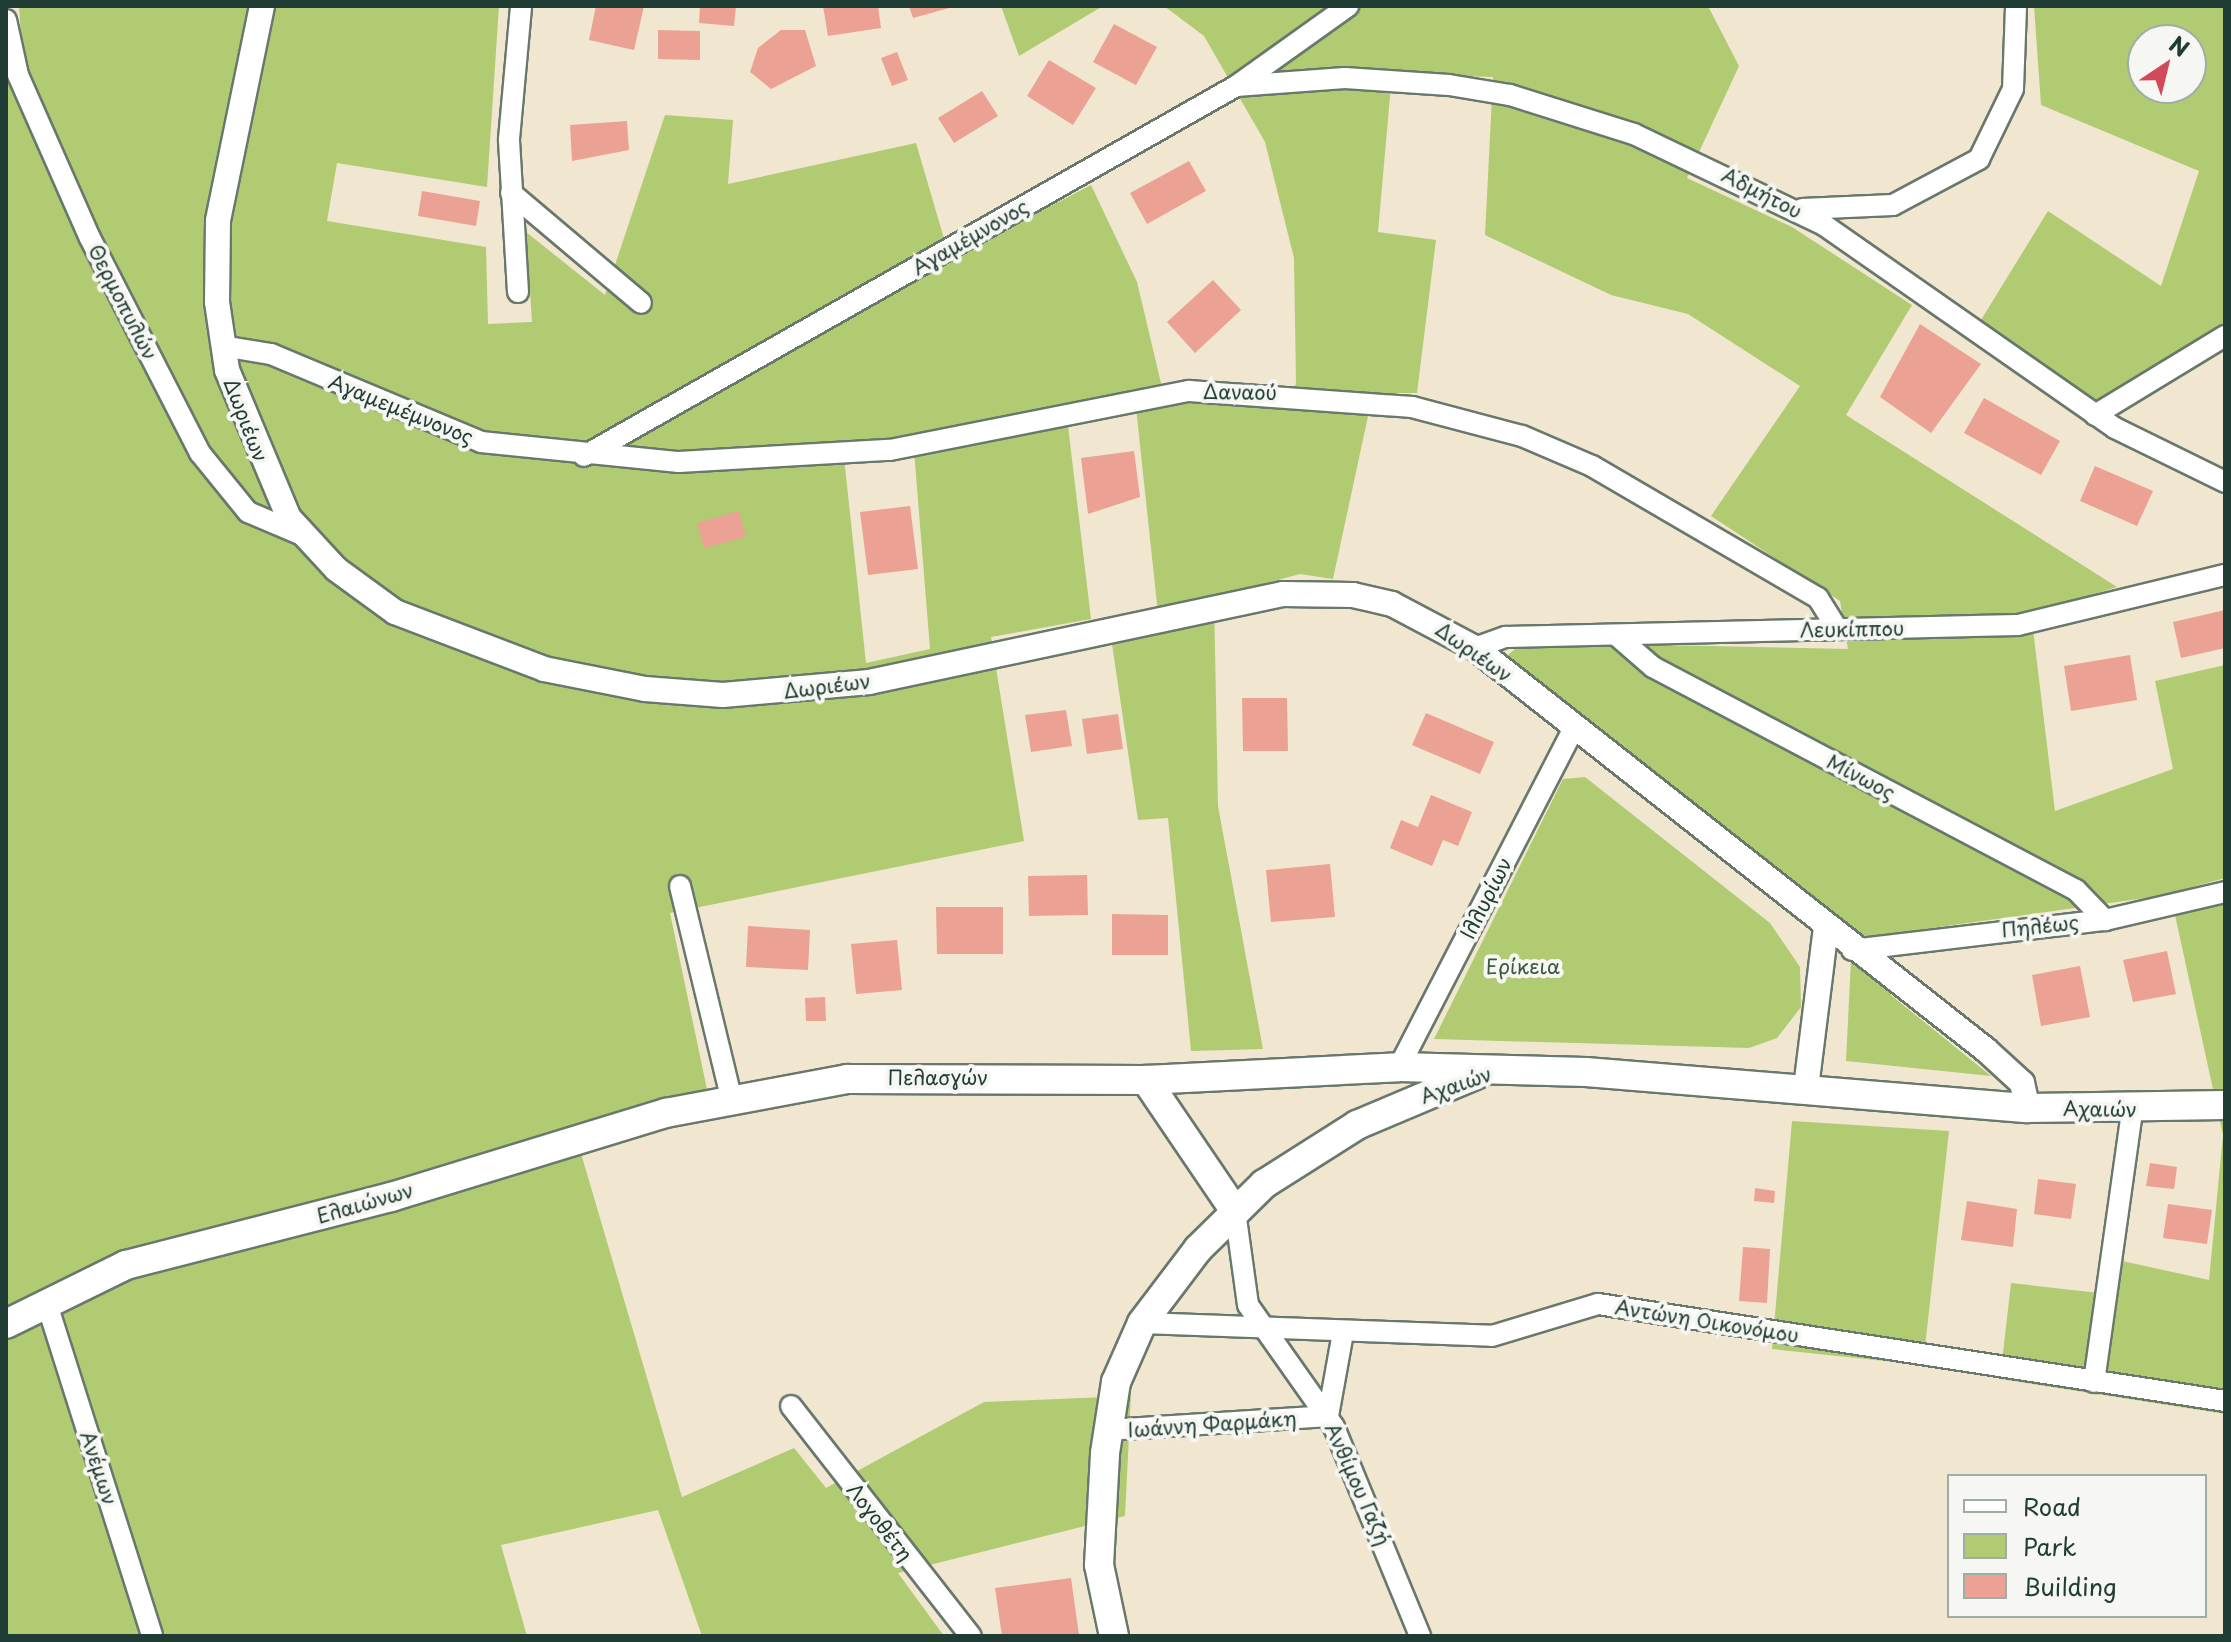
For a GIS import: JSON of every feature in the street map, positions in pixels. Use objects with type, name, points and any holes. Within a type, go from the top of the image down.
[{"type":"main road","name":"Πελασγών","points":[[731,1097],[885,1076],[1146,1080],[1399,1067],[1490,1069]]},
{"type":"main road","name":"Αχαιών","points":[[1114,1636],[1099,1565],[1108,1430],[1116,1382],[1142,1323],[1235,1211],[1325,1143],[1490,1069],[1806,1088],[2028,1108],[2132,1110],[2225,1105]]},
{"type":"main road","points":[[1146,1080],[1235,1211]]},
{"type":"main road","name":"Ελαιώνων","points":[[6,1324],[46,1301],[126,1265],[731,1097]]},
{"type":"street","name":"Δωριέων","points":[[262,6],[218,221],[222,346],[246,428],[302,535],[353,583],[437,634],[544,669],[673,693],[847,686],[1308,592],[1392,604],[1475,648],[1852,950],[2013,1072],[2028,1108]]},
{"type":"street","points":[[518,292],[511,193],[521,6]]},
{"type":"street","name":"Αγαμέμνονος","points":[[584,456],[1236,86],[1348,6]]},
{"type":"street","points":[[1796,209],[1893,205],[1979,159],[2013,89],[2016,6]]},
{"type":"street","name":"Θερμοπυλών","points":[[7,34],[90,238],[200,453],[248,512],[302,535]]},
{"type":"street","name":"Αδμήτου","points":[[1236,86],[1345,78],[1510,95],[1634,134],[1796,209],[2095,415],[2225,482]]},
{"type":"street","points":[[511,193],[641,303]]},
{"type":"street","points":[[2095,415],[2225,336]]},
{"type":"street","name":"Αγαμεμέμνονος","points":[[222,346],[271,354],[481,442],[584,456]]},
{"type":"street","name":"Δαναού","points":[[584,456],[709,463],[835,456],[953,441],[1189,391],[1412,407],[1522,436],[1592,466],[1818,598],[1837,629]]},
{"type":"street","name":"Λευκίππου","points":[[1475,648],[1506,637],[2018,625],[2225,575]]},
{"type":"street","name":"Μίνωος","points":[[1616,635],[1653,667],[2076,890],[2105,920]]},
{"type":"street","name":"Ιλλυρίων","points":[[1399,1067],[1574,728]]},
{"type":"street","points":[[680,886],[731,1097]]},
{"type":"street","name":"Πηλέως","points":[[1852,950],[2105,920],[2225,892]]},
{"type":"street","points":[[1806,1088],[1826,928]]},
{"type":"street","points":[[2094,1382],[2132,1110]]},
{"type":"street","name":"Ανθίμου Γαζή","points":[[1235,1211],[1241,1281],[1258,1324],[1328,1416],[1420,1636]]},
{"type":"street","name":"Ανέμων","points":[[46,1301],[152,1636]]},
{"type":"street","name":"Αντώνη Οικονόμου","points":[[1142,1323],[1258,1324],[1343,1333],[1492,1336],[1598,1304],[2225,1401]]},
{"type":"street","points":[[1328,1416],[1343,1333]]},
{"type":"street","name":"Λογοθέτη","points":[[791,1406],[971,1636]]},
{"type":"street","name":"Ιωάννη Φαρμάκη","points":[[1108,1430],[1328,1416]]},
{"type":"green space","points":[[19,6],[499,6],[487,187],[337,163],[327,221],[486,247],[488,324],[532,322],[526,232],[605,295],[665,115],[733,120],[728,184],[916,143],[950,259],[1091,185],[1137,282],[1166,404],[1292,401],[1296,383],[1294,258],[1265,142],[1204,36],[1164,6],[1708,6],[1739,66],[1687,178],[1792,227],[1912,305],[1846,415],[2117,587],[2031,613],[2055,811],[2173,769],[2155,681],[2225,665],[2225,878],[2160,896],[1853,939],[1892,996],[1991,1076],[1846,1061],[1852,939],[1503,659],[1515,649],[1562,643],[1848,649],[1840,601],[1711,516],[1800,386],[1688,314],[1611,295],[1485,235],[1493,77],[1392,74],[1378,232],[1436,240],[1417,393],[1373,393],[1333,579],[1300,574],[1214,597],[1218,806],[1263,1049],[1191,1051],[1168,818],[1138,820],[1112,644],[1160,632],[1134,389],[1066,409],[1091,619],[991,637],[1024,841],[670,913],[713,1118],[580,1150],[682,1497],[794,1448],[826,1488],[984,1402],[1131,1396],[1125,1516],[898,1573],[944,1636],[702,1636],[658,1510],[501,1545],[527,1636],[6,1636],[6,78],[22,52]],"holes":[[[913,438],[930,649],[866,663],[843,448]]]},
{"type":"green space","points":[[1001,6],[1103,6],[1019,56]]},
{"type":"green space","points":[[2034,6],[2225,6],[2225,324],[2102,406],[1981,320],[2048,211],[2161,286],[2199,171],[2041,105]]},
{"type":"green space","name":"Ερίκεια","points":[[1585,777],[1770,923],[1800,967],[1801,1007],[1777,1038],[1749,1048],[1434,1039],[1563,779]]},
{"type":"green space","points":[[2225,900],[2225,1414],[2000,1379],[2011,1283],[2108,1294],[2113,1259],[2209,1280],[2223,1135],[2175,915]]},
{"type":"green space","points":[[1792,1121],[1949,1131],[1923,1365],[1772,1349]]},
{"type":"building","points":[[596,6],[644,6],[634,50],[589,40]]},
{"type":"building","points":[[700,6],[736,6],[734,26],[699,23]]},
{"type":"building","points":[[823,6],[878,6],[881,28],[828,36]]},
{"type":"building","points":[[909,6],[953,6],[953,7],[913,18]]},
{"type":"building","points":[[1114,24],[1157,47],[1136,85],[1093,62]]},
{"type":"building","points":[[658,30],[700,31],[700,60],[658,59]]},
{"type":"building","points":[[781,30],[805,30],[816,66],[771,89],[750,72],[758,48]]},
{"type":"building","points":[[897,52],[908,80],[892,86],[881,58]]},
{"type":"building","points":[[1049,60],[1096,88],[1073,125],[1027,96]]},
{"type":"building","points":[[982,91],[998,116],[954,143],[938,118]]},
{"type":"building","points":[[627,121],[629,150],[572,161],[570,125]]},
{"type":"building","points":[[1189,161],[1206,191],[1147,224],[1130,193]]},
{"type":"building","points":[[422,191],[480,201],[476,226],[418,216]]},
{"type":"building","points":[[1213,280],[1241,310],[1195,353],[1167,322]]},
{"type":"building","points":[[1920,324],[1981,364],[1931,433],[1880,397]]},
{"type":"building","points":[[1984,398],[2060,441],[2041,475],[1964,433]]},
{"type":"building","points":[[1134,451],[1140,497],[1088,514],[1081,458]]},
{"type":"building","points":[[2095,466],[2153,491],[2137,526],[2080,501]]},
{"type":"building","points":[[910,506],[918,569],[868,575],[860,512]]},
{"type":"building","points":[[739,511],[746,537],[704,548],[697,523]]},
{"type":"building","points":[[2225,610],[2225,648],[2181,658],[2173,622]]},
{"type":"building","points":[[2130,655],[2137,700],[2071,711],[2064,666]]},
{"type":"building","points":[[1242,698],[1287,698],[1288,751],[1243,751]]},
{"type":"building","points":[[1066,710],[1072,746],[1031,752],[1025,715]]},
{"type":"building","points":[[1426,713],[1494,742],[1480,774],[1412,745]]},
{"type":"building","points":[[1118,714],[1123,749],[1087,754],[1082,719]]},
{"type":"building","points":[[1431,795],[1472,812],[1458,846],[1443,840],[1432,866],[1390,848],[1401,820],[1418,827]]},
{"type":"building","points":[[1330,864],[1335,917],[1271,922],[1266,870]]},
{"type":"building","points":[[1087,875],[1088,915],[1029,916],[1028,876]]},
{"type":"building","points":[[936,907],[1003,907],[1003,954],[937,954]]},
{"type":"building","points":[[1112,914],[1168,915],[1168,955],[1112,955]]},
{"type":"building","points":[[748,926],[810,930],[808,970],[746,967]]},
{"type":"building","points":[[897,940],[902,990],[856,994],[851,944]]},
{"type":"building","points":[[2167,951],[2176,994],[2133,1002],[2123,960]]},
{"type":"building","points":[[2080,966],[2090,1017],[2041,1026],[2032,975]]},
{"type":"building","points":[[825,997],[826,1021],[806,1021],[805,998]]},
{"type":"building","points":[[2150,1163],[2177,1167],[2174,1189],[2146,1186]]},
{"type":"building","points":[[2038,1179],[2076,1184],[2071,1219],[2034,1214]]},
{"type":"building","points":[[1755,1188],[1775,1191],[1774,1203],[1754,1201]]},
{"type":"building","points":[[1967,1201],[2017,1209],[2013,1247],[1961,1240]]},
{"type":"building","points":[[2168,1204],[2212,1210],[2207,1244],[2163,1238]]},
{"type":"building","points":[[1743,1247],[1770,1249],[1767,1303],[1739,1301]]},
{"type":"building","points":[[1071,1578],[1079,1635],[1002,1636],[995,1588]]}]
